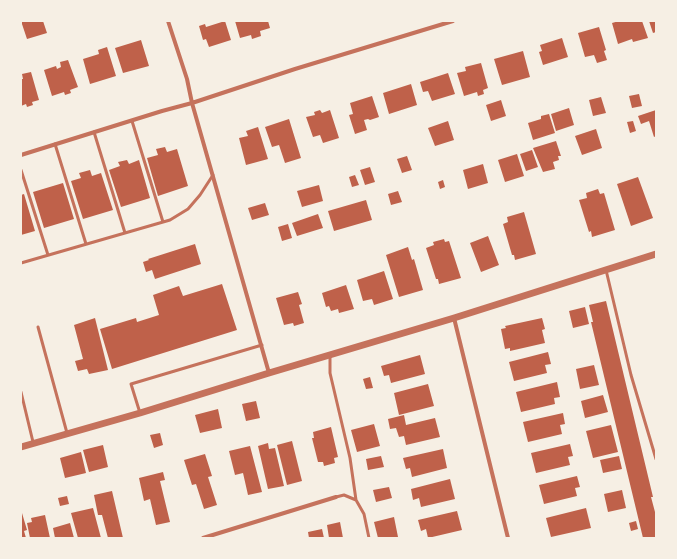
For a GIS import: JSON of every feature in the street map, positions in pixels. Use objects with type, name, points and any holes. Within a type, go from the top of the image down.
[{"type":"street","points":[[168,21],[187,79],[192,103],[269,372]]},
{"type":"street","points":[[21,155],[453,21]]},
{"type":"street","points":[[21,447],[140,413],[269,372],[330,356],[656,254]]},
{"type":"street","points":[[454,318],[508,538]]},
{"type":"street","points":[[203,538],[336,497]]},
{"type":"lane","points":[[132,120],[163,222]]},
{"type":"lane","points":[[94,132],[125,233]]},
{"type":"lane","points":[[55,144],[86,244]]},
{"type":"lane","points":[[21,170],[48,255]]},
{"type":"lane","points":[[21,263],[170,220],[188,208],[200,195],[213,175]]},
{"type":"lane","points":[[606,270],[632,375],[656,459]]},
{"type":"lane","points":[[38,327],[67,433]]},
{"type":"lane","points":[[140,413],[131,384],[262,345]]},
{"type":"lane","points":[[330,356],[330,374],[350,458],[356,500],[364,514],[369,538]]},
{"type":"lane","points":[[21,392],[34,443]]},
{"type":"lane","points":[[336,497],[344,495],[356,500]]},
{"type":"building","points":[[21,21],[43,21],[47,33],[27,39]]},
{"type":"building","points":[[225,21],[231,40],[209,47],[206,39],[203,40],[199,26],[205,24],[206,27]]},
{"type":"building","points":[[235,21],[268,21],[270,28],[260,31],[261,36],[252,39],[251,35],[240,38]]},
{"type":"building","points":[[619,21],[642,21],[648,38],[633,42],[632,39],[618,44],[612,23]]},
{"type":"building","points":[[649,21],[656,21],[656,32],[653,33]]},
{"type":"building","points":[[599,27],[606,50],[604,51],[607,60],[597,63],[594,55],[585,57],[578,33]]},
{"type":"building","points":[[562,38],[568,57],[543,65],[539,52],[542,51],[540,45]]},
{"type":"building","points":[[141,40],[149,66],[123,73],[115,48]]},
{"type":"building","points":[[107,47],[116,76],[90,84],[83,59],[99,54],[98,50]]},
{"type":"building","points":[[523,51],[530,77],[502,85],[494,59]]},
{"type":"building","points":[[68,60],[78,87],[70,90],[71,93],[65,95],[64,92],[52,96],[44,70],[56,66],[57,69],[61,67],[60,62]]},
{"type":"building","points":[[481,63],[488,88],[483,90],[484,94],[478,96],[477,92],[464,96],[457,73],[466,71],[465,67]]},
{"type":"building","points":[[31,72],[39,100],[32,102],[33,105],[27,107],[26,104],[21,106],[22,74]]},
{"type":"building","points":[[448,73],[455,94],[432,101],[428,91],[423,92],[420,82]]},
{"type":"building","points":[[411,84],[417,105],[389,114],[383,93]]},
{"type":"building","points":[[639,94],[642,106],[632,108],[629,96]]},
{"type":"building","points":[[372,96],[379,117],[364,120],[367,130],[355,134],[349,115],[353,114],[350,103]]},
{"type":"building","points":[[601,97],[606,113],[593,116],[589,100]]},
{"type":"building","points":[[501,100],[506,116],[491,121],[486,105]]},
{"type":"building","points":[[569,108],[574,125],[556,131],[551,114]]},
{"type":"building","points":[[320,110],[322,113],[330,110],[339,138],[323,143],[320,135],[313,137],[306,117],[315,115],[314,112]]},
{"type":"building","points":[[656,110],[656,136],[654,137],[649,121],[641,124],[638,116]]},
{"type":"building","points":[[549,114],[555,133],[533,140],[528,123],[541,119],[541,116]]},
{"type":"building","points":[[289,119],[301,158],[285,163],[279,145],[272,147],[265,127]]},
{"type":"building","points":[[448,121],[454,140],[435,146],[428,128]]},
{"type":"building","points":[[633,121],[636,131],[630,133],[627,122]]},
{"type":"building","points":[[258,127],[268,159],[246,165],[239,138],[248,136],[246,131]]},
{"type":"building","points":[[596,129],[602,148],[582,155],[575,136]]},
{"type":"building","points":[[556,141],[561,156],[558,156],[559,160],[553,162],[555,169],[543,172],[533,148]]},
{"type":"building","points":[[165,147],[167,152],[177,149],[188,186],[158,196],[147,158],[158,155],[156,149]]},
{"type":"building","points":[[532,150],[538,167],[526,171],[520,154]]},
{"type":"building","points":[[517,154],[524,176],[505,182],[498,160]]},
{"type":"building","points":[[407,156],[412,170],[402,173],[397,159]]},
{"type":"building","points":[[127,160],[129,164],[139,160],[150,198],[121,207],[109,170],[120,166],[118,162]]},
{"type":"building","points":[[483,164],[488,183],[468,189],[463,170]]},
{"type":"building","points":[[370,167],[375,182],[365,185],[360,170]]},
{"type":"building","points":[[90,170],[92,176],[101,173],[113,210],[83,219],[71,181],[81,178],[79,173]]},
{"type":"building","points":[[355,175],[359,185],[352,187],[349,177]]},
{"type":"building","points":[[638,177],[653,218],[631,226],[617,184]]},
{"type":"building","points":[[443,180],[445,187],[440,189],[438,182]]},
{"type":"building","points":[[63,183],[74,219],[44,228],[33,192]]},
{"type":"building","points":[[319,185],[323,201],[302,207],[297,191]]},
{"type":"building","points":[[598,189],[600,194],[604,193],[615,230],[592,237],[579,200],[587,198],[586,193]]},
{"type":"building","points":[[398,191],[402,202],[391,205],[388,194]]},
{"type":"building","points":[[24,194],[35,231],[21,235],[21,195]]},
{"type":"building","points":[[366,200],[372,220],[334,231],[328,211]]},
{"type":"building","points":[[265,203],[269,215],[252,220],[248,208]]},
{"type":"building","points":[[524,212],[536,254],[515,260],[514,255],[512,255],[503,224],[508,222],[507,217]]},
{"type":"building","points":[[318,214],[323,228],[297,236],[292,223]]},
{"type":"building","points":[[288,224],[292,238],[282,241],[278,227]]},
{"type":"building","points":[[488,236],[499,265],[481,272],[470,243]]},
{"type":"building","points":[[444,239],[445,242],[449,241],[461,278],[439,284],[426,248],[434,245],[433,242]]},
{"type":"building","points":[[195,244],[201,264],[155,279],[152,270],[146,272],[143,262],[149,260],[148,259]]},
{"type":"building","points":[[408,247],[412,260],[414,259],[423,290],[399,297],[386,255]]},
{"type":"building","points":[[384,271],[393,299],[374,305],[372,299],[363,301],[357,280]]},
{"type":"building","points":[[222,284],[237,330],[112,369],[100,329],[136,318],[137,322],[159,315],[153,295],[179,286],[183,296]]},
{"type":"building","points":[[346,285],[354,309],[339,313],[338,309],[331,311],[329,306],[326,307],[322,293]]},
{"type":"building","points":[[298,292],[302,304],[299,305],[304,323],[294,326],[293,323],[284,325],[276,298]]},
{"type":"building","points":[[606,301],[653,497],[651,497],[656,512],[656,538],[643,538],[591,322],[593,322],[589,305]]},
{"type":"building","points":[[585,307],[589,324],[573,328],[569,311]]},
{"type":"building","points":[[95,318],[108,370],[89,374],[87,369],[78,371],[75,361],[83,359],[74,325]]},
{"type":"building","points":[[542,318],[545,329],[542,330],[545,343],[510,351],[510,348],[505,349],[501,329],[506,328],[505,326]]},
{"type":"building","points":[[548,352],[551,364],[545,365],[547,373],[514,381],[509,362]]},
{"type":"building","points":[[420,355],[425,374],[391,383],[389,375],[384,376],[381,366]]},
{"type":"building","points":[[594,365],[599,385],[580,389],[576,369]]},
{"type":"building","points":[[370,377],[373,388],[366,389],[363,379]]},
{"type":"building","points":[[557,382],[560,397],[554,398],[555,404],[521,412],[516,392]]},
{"type":"building","points":[[428,384],[434,406],[399,415],[394,393]]},
{"type":"building","points":[[603,395],[608,412],[585,418],[581,401]]},
{"type":"building","points":[[256,401],[260,418],[246,421],[242,404]]},
{"type":"building","points":[[218,409],[222,428],[200,433],[195,415]]},
{"type":"building","points":[[563,413],[565,424],[560,425],[562,434],[528,442],[523,422]]},
{"type":"building","points":[[404,415],[406,425],[435,418],[440,437],[406,445],[404,436],[399,437],[396,428],[390,429],[388,419]]},
{"type":"building","points":[[374,424],[380,446],[357,452],[351,430]]},
{"type":"building","points":[[611,425],[618,452],[593,458],[586,431]]},
{"type":"building","points":[[331,427],[338,457],[334,458],[335,463],[324,466],[323,462],[318,462],[312,438],[314,438],[313,432]]},
{"type":"building","points":[[160,433],[163,445],[154,448],[150,435]]},
{"type":"building","points":[[292,441],[302,481],[287,485],[277,445]]},
{"type":"building","points":[[268,443],[269,449],[275,448],[284,486],[268,489],[258,446]]},
{"type":"building","points":[[570,444],[573,456],[568,457],[570,465],[536,473],[531,453]]},
{"type":"building","points":[[103,445],[108,467],[89,472],[83,450]]},
{"type":"building","points":[[250,446],[262,492],[248,495],[243,473],[235,475],[229,451]]},
{"type":"building","points":[[443,449],[447,468],[412,477],[410,468],[406,469],[403,458]]},
{"type":"building","points":[[81,452],[86,473],[65,478],[60,458]]},
{"type":"building","points":[[205,454],[212,476],[208,477],[217,505],[204,509],[196,484],[192,485],[184,460]]},
{"type":"building","points":[[381,456],[384,467],[368,470],[366,459]]},
{"type":"building","points":[[619,456],[622,469],[603,473],[600,460]]},
{"type":"building","points":[[163,472],[165,480],[160,481],[170,522],[156,525],[150,499],[144,501],[139,478]]},
{"type":"building","points":[[577,476],[580,487],[575,488],[577,496],[544,504],[539,485]]},
{"type":"building","points":[[450,479],[455,499],[421,507],[419,498],[413,500],[411,489]]},
{"type":"building","points":[[389,487],[392,498],[376,502],[373,490]]},
{"type":"building","points":[[622,490],[626,508],[608,512],[604,494]]},
{"type":"building","points":[[112,491],[123,538],[108,538],[102,515],[98,515],[94,495]]},
{"type":"building","points":[[67,496],[69,504],[60,506],[58,498]]},
{"type":"building","points":[[93,508],[101,538],[78,538],[71,513]]},
{"type":"building","points":[[586,508],[591,528],[551,537],[546,518]]},
{"type":"building","points":[[457,511],[462,530],[428,538],[426,529],[421,531],[418,520]]},
{"type":"building","points":[[21,513],[27,530],[24,531],[26,538],[21,538]]},
{"type":"building","points":[[45,515],[50,538],[30,538],[27,523],[32,522],[31,518]]},
{"type":"building","points":[[394,517],[398,537],[378,538],[374,522]]},
{"type":"building","points":[[636,521],[638,529],[631,531],[629,523]]},
{"type":"building","points":[[340,522],[343,538],[329,538],[327,525]]},
{"type":"building","points":[[70,523],[74,538],[55,538],[53,528]]},
{"type":"building","points":[[322,529],[324,538],[309,538],[308,532]]}]
